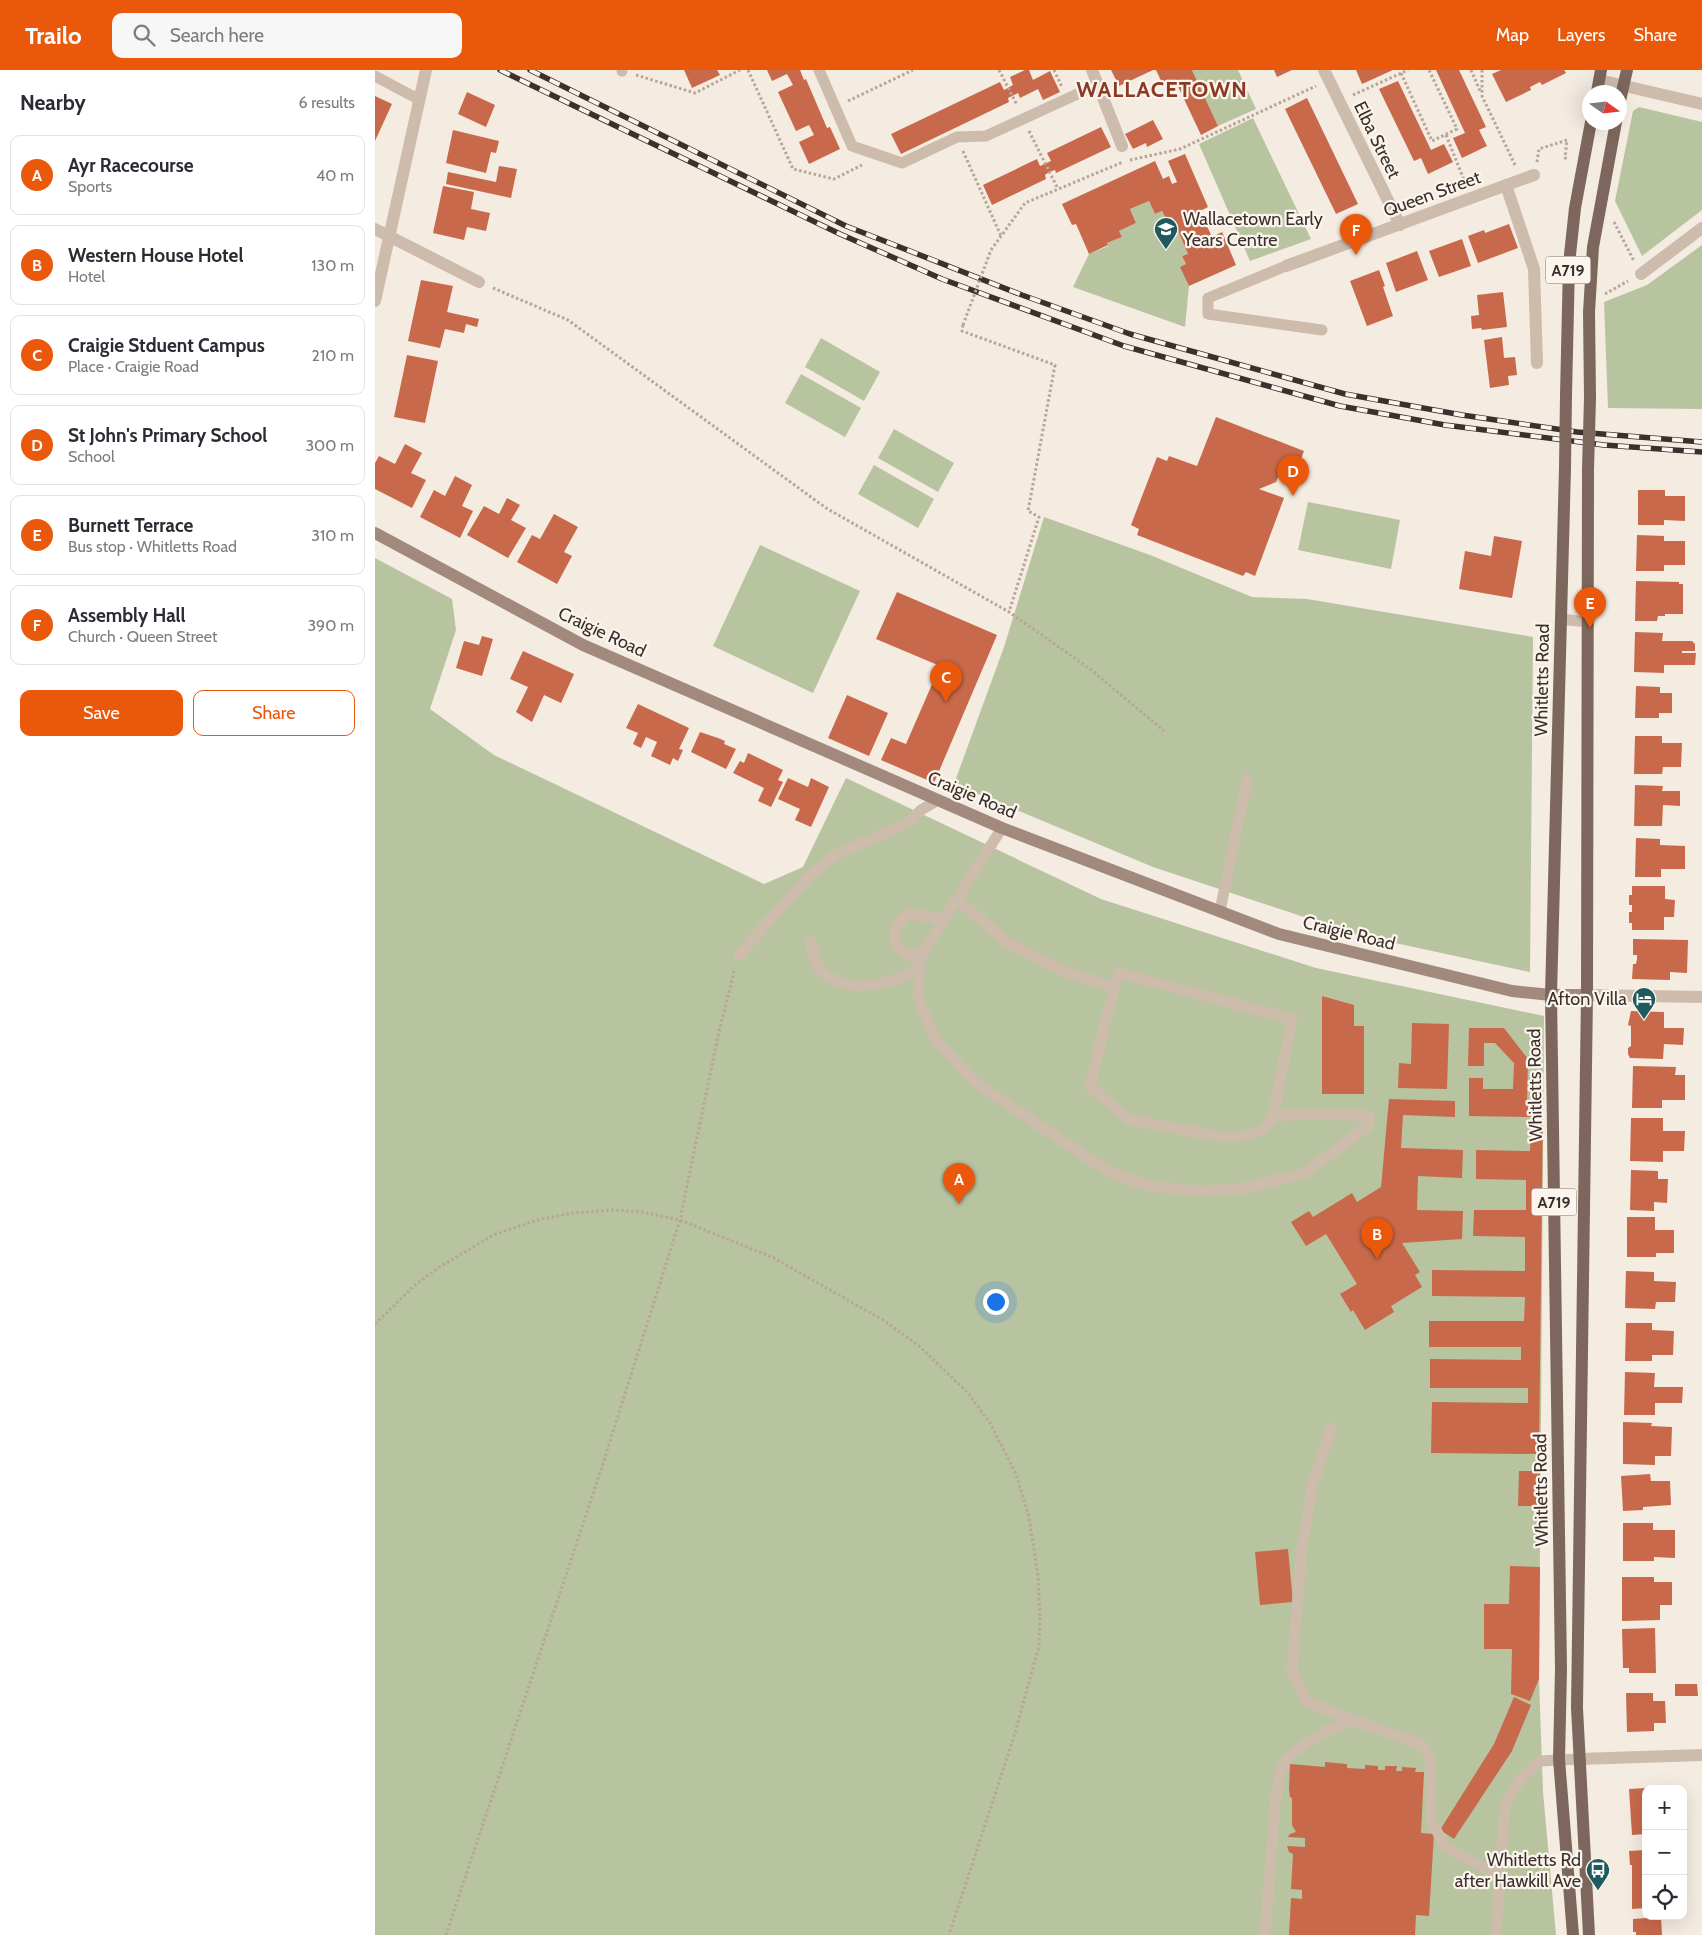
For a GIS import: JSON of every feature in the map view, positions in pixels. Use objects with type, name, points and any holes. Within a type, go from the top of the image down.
[{"type":"main road","points":[[1624,85],[1627,70]]},
{"type":"main road","name":"Whitletts Road","points":[[1573,1935],[1559,1759],[1561,1669],[1551,995],[1569,264],[1575,208],[1590,130]]},
{"type":"main road","name":"Whitletts Road","points":[[1589,1935],[1577,1708],[1587,995],[1589,312],[1593,247],[1614,130]]},
{"type":"main road","name":"Craigie Road","points":[[375,533],[583,645],[1002,828],[1279,934],[1512,991],[1551,995],[1587,995]]},
{"type":"street","points":[[375,301],[418,99],[426,70]]},
{"type":"street","points":[[1092,70],[1122,146]]},
{"type":"street","name":"Elba Street","points":[[1326,75],[1400,225]]},
{"type":"street","points":[[1599,81],[1619,85]]},
{"type":"street","points":[[1627,87],[1702,104]]},
{"type":"street","name":"Queen Street","points":[[1286,266],[1534,175]]},
{"type":"street","points":[[1506,185],[1534,269],[1537,364]]},
{"type":"street","points":[[1641,274],[1702,228]]},
{"type":"street","points":[[375,229],[479,282]]},
{"type":"street","points":[[1587,995],[1702,998]]},
{"type":"street","points":[[1579,1758],[1702,1755]]},
{"type":"lane","points":[[819,70],[852,146],[902,163],[957,137],[986,136],[1099,84]]},
{"type":"lane","points":[[375,76],[418,99]]},
{"type":"lane","points":[[1286,266],[1208,298],[1208,314],[1322,330]]},
{"type":"lane","points":[[1561,618],[1587,622]]},
{"type":"lane","points":[[1220,911],[1247,779]]},
{"type":"lane","points":[[739,955],[811,874],[836,855],[909,822],[921,810],[938,800]]},
{"type":"lane","points":[[1002,828],[920,962],[918,997],[936,1041],[976,1082],[1108,1172],[1147,1186],[1199,1191],[1240,1188],[1305,1173],[1368,1126],[1369,1116],[1310,1114],[1273,1116]]},
{"type":"lane","points":[[957,899],[1007,942],[1063,971],[1115,988]]},
{"type":"lane","points":[[920,962],[901,950],[896,939],[895,930],[899,920],[908,914],[945,919]]},
{"type":"lane","points":[[811,942],[811,956],[816,964],[824,974],[838,982],[857,985],[888,982],[920,962]]},
{"type":"lane","points":[[1119,973],[1292,1019],[1273,1116],[1264,1130],[1238,1137],[1218,1136],[1129,1120],[1090,1087],[1119,973]]},
{"type":"lane","points":[[1331,1428],[1313,1484],[1302,1544],[1292,1670],[1306,1701],[1352,1720],[1421,1744],[1430,1756],[1431,1820],[1445,1847],[1500,1876]]},
{"type":"lane","points":[[1265,1935],[1275,1804],[1280,1773],[1286,1760],[1292,1753],[1321,1734],[1352,1720]]},
{"type":"lane","points":[[1496,1935],[1505,1804],[1521,1778],[1540,1761],[1579,1758]]},
{"type":"path","points":[[622,70],[695,93],[740,70]]},
{"type":"path","points":[[747,70],[793,169],[833,179],[880,155]]},
{"type":"path","points":[[836,108],[913,70]]},
{"type":"path","points":[[1339,102],[1408,70]]},
{"type":"path","points":[[1401,73],[1433,141],[1457,130],[1429,70]]},
{"type":"path","points":[[1471,70],[1522,180]]},
{"type":"path","points":[[1482,70],[1482,96]]},
{"type":"path","points":[[1009,612],[1039,517],[1029,511],[1055,365],[962,331],[991,250],[1025,203],[1125,161],[1180,148],[1326,75]]},
{"type":"path","points":[[1446,135],[1471,198]]},
{"type":"path","points":[[957,137],[1001,236]]},
{"type":"path","points":[[1534,175],[1539,149],[1567,140],[1565,158],[1584,159]]},
{"type":"path","points":[[1122,146],[1125,161]]},
{"type":"path","points":[[1601,197],[1641,274]]},
{"type":"path","points":[[479,282],[567,320],[826,508],[1009,612],[1090,669],[1164,732]]},
{"type":"path","points":[[1609,292],[1623,284]]},
{"type":"path","points":[[446,1935],[680,1220],[718,1036],[734,971]]},
{"type":"path","points":[[375,1324],[415,1284],[493,1235],[537,1220],[573,1213],[613,1210],[643,1212],[680,1220],[772,1257],[883,1320],[918,1345],[968,1393],[990,1423],[1016,1474],[1029,1517],[1038,1576],[1039,1646],[1015,1733],[949,1935]]},
{"type":"green space","points":[[1192,70],[1238,70],[1256,109],[1218,126]]},
{"type":"green space","points":[[1639,107],[1702,122],[1702,210],[1642,256],[1615,201],[1633,111]]},
{"type":"green space","points":[[1253,118],[1311,239],[1250,261],[1199,144]]},
{"type":"green space","points":[[1149,201],[1155,214],[1162,211],[1166,219],[1172,217],[1188,254],[1182,256],[1186,264],[1181,267],[1189,286],[1185,327],[1073,287],[1089,254],[1108,246],[1107,243],[1122,237],[1119,231],[1136,223],[1130,209]]},
{"type":"green space","points":[[1702,245],[1702,409],[1608,408],[1604,302],[1647,285]]},
{"type":"green space","points":[[821,338],[880,372],[864,401],[805,367]]},
{"type":"green space","points":[[801,374],[861,408],[845,437],[785,403]]},
{"type":"green space","points":[[894,429],[954,463],[938,492],[878,458]]},
{"type":"green space","points":[[874,465],[934,499],[918,528],[858,494]]},
{"type":"green space","points":[[1308,502],[1400,520],[1391,569],[1298,550]]},
{"type":"green space","points":[[1044,517],[1150,555],[1252,597],[1307,599],[1533,637],[1530,972],[1358,935],[1153,867],[954,784],[1004,647]]},
{"type":"green space","points":[[760,545],[860,591],[813,693],[713,646]]},
{"type":"green space","points":[[375,558],[452,599],[456,630],[430,709],[494,755],[764,884],[803,867],[846,778],[1101,899],[1316,968],[1544,1016],[1539,1679],[1543,1792],[1556,1935],[375,1935]]},
{"type":"building","points":[[684,70],[717,70],[720,75],[692,88]]},
{"type":"building","points":[[767,70],[800,70],[804,80],[806,79],[827,128],[830,127],[840,149],[809,164],[799,142],[814,135],[809,125],[796,131],[778,92],[793,85],[787,74],[772,81]]},
{"type":"building","points":[[1029,70],[1033,80],[1050,71],[1060,92],[1043,100],[1038,89],[1020,98],[1018,93],[1008,98],[1009,102],[901,154],[891,134],[1000,82],[1004,90],[1013,85],[1010,77]]},
{"type":"building","points":[[1111,70],[1153,70],[1119,86]]},
{"type":"building","points":[[1156,70],[1192,70],[1218,126],[1201,135],[1175,80],[1163,85]]},
{"type":"building","points":[[1274,70],[1292,70],[1277,77]]},
{"type":"building","points":[[1356,70],[1393,70],[1362,84]]},
{"type":"building","points":[[1436,70],[1459,70],[1486,127],[1479,130],[1487,146],[1462,158],[1453,138],[1465,133]]},
{"type":"building","points":[[1501,70],[1564,70],[1566,73],[1542,85],[1540,82],[1530,87],[1531,90],[1506,102],[1492,74]]},
{"type":"building","points":[[1398,81],[1431,150],[1444,144],[1453,162],[1428,174],[1421,158],[1414,161],[1379,89]]},
{"type":"building","points":[[467,92],[495,105],[486,127],[458,114]]},
{"type":"building","points":[[375,96],[392,104],[375,141]]},
{"type":"building","points":[[1307,98],[1358,204],[1336,214],[1285,109]]},
{"type":"building","points":[[1153,120],[1163,139],[1147,147],[1146,143],[1133,149],[1125,134]]},
{"type":"building","points":[[1101,127],[1111,147],[1056,173],[1055,170],[1049,172],[1045,175],[1046,179],[992,205],[983,185],[1037,159],[1040,166],[1051,161],[1047,153]]},
{"type":"building","points":[[453,130],[499,141],[496,153],[491,152],[486,173],[446,163]]},
{"type":"building","points":[[1185,154],[1208,207],[1200,211],[1212,237],[1222,232],[1236,265],[1189,286],[1180,267],[1186,264],[1182,256],[1188,254],[1172,217],[1166,219],[1162,211],[1155,214],[1149,201],[1130,209],[1136,223],[1119,231],[1122,237],[1107,243],[1108,245],[1089,254],[1076,224],[1072,225],[1062,204],[1155,161],[1163,179],[1169,176],[1172,184],[1177,182],[1168,161]]},
{"type":"building","points":[[499,166],[517,169],[511,198],[446,184],[448,172],[496,182]]},
{"type":"building","points":[[443,186],[474,192],[471,209],[490,213],[486,231],[467,227],[464,240],[433,233]]},
{"type":"building","points":[[1509,224],[1518,248],[1478,263],[1468,236],[1484,230],[1485,233]]},
{"type":"building","points":[[1462,239],[1471,266],[1439,277],[1429,251]]},
{"type":"building","points":[[1417,251],[1428,280],[1396,292],[1386,263]]},
{"type":"building","points":[[1379,270],[1393,316],[1367,326],[1350,281]]},
{"type":"building","points":[[421,280],[453,286],[447,312],[479,319],[477,327],[466,324],[464,333],[445,329],[440,348],[408,341]]},
{"type":"building","points":[[1503,292],[1507,327],[1482,330],[1481,328],[1472,329],[1471,316],[1479,315],[1477,295]]},
{"type":"building","points":[[1502,337],[1504,358],[1515,357],[1517,375],[1508,376],[1509,385],[1490,388],[1484,340]]},
{"type":"building","points":[[407,355],[438,361],[425,423],[394,417]]},
{"type":"building","points":[[1216,417],[1304,451],[1293,480],[1279,475],[1276,482],[1259,489],[1284,498],[1255,576],[1246,572],[1243,576],[1137,535],[1139,529],[1131,525],[1157,457],[1167,461],[1169,456],[1197,466]]},
{"type":"building","points":[[405,444],[422,453],[411,473],[426,480],[412,508],[375,489],[375,463],[379,456],[395,464]]},
{"type":"building","points":[[455,476],[472,485],[462,506],[473,511],[460,538],[420,517],[434,490],[445,496]]},
{"type":"building","points":[[1638,490],[1665,490],[1665,496],[1685,496],[1685,521],[1664,520],[1664,525],[1638,525]]},
{"type":"building","points":[[507,498],[520,505],[511,520],[526,528],[508,558],[467,535],[484,506],[499,514]]},
{"type":"building","points":[[554,514],[578,527],[564,552],[572,556],[557,584],[517,562],[532,535],[540,539]]},
{"type":"building","points":[[1637,535],[1664,536],[1664,541],[1685,541],[1685,565],[1664,565],[1664,571],[1636,571]]},
{"type":"building","points":[[1494,536],[1522,541],[1512,598],[1459,589],[1465,551],[1491,556]]},
{"type":"building","points":[[1636,581],[1679,582],[1679,584],[1683,584],[1683,614],[1665,614],[1665,616],[1658,616],[1657,621],[1635,621]]},
{"type":"building","points":[[897,592],[997,635],[934,783],[881,760],[891,738],[906,744],[940,666],[876,639]]},
{"type":"building","points":[[1635,632],[1663,633],[1662,641],[1692,641],[1695,644],[1695,651],[1682,651],[1682,653],[1696,653],[1695,665],[1664,665],[1664,673],[1634,672]]},
{"type":"building","points":[[482,636],[493,639],[482,676],[456,668],[464,641],[479,645]]},
{"type":"building","points":[[523,651],[574,674],[561,703],[544,695],[532,722],[516,712],[528,687],[510,679]]},
{"type":"building","points":[[1636,686],[1660,687],[1660,693],[1672,693],[1672,713],[1659,713],[1659,718],[1635,718]]},
{"type":"building","points":[[847,695],[888,713],[869,756],[828,738]]},
{"type":"building","points":[[638,704],[689,728],[679,749],[683,750],[678,761],[673,758],[670,765],[651,756],[657,742],[646,737],[641,748],[633,744],[638,733],[626,728]]},
{"type":"building","points":[[700,732],[725,741],[724,744],[736,749],[726,769],[691,752]]},
{"type":"building","points":[[1635,736],[1662,736],[1662,743],[1682,743],[1681,767],[1663,767],[1662,774],[1634,774]]},
{"type":"building","points":[[748,753],[783,770],[778,780],[783,782],[771,807],[758,801],[764,788],[733,773],[740,761],[744,763]]},
{"type":"building","points":[[788,778],[808,787],[811,778],[829,787],[811,827],[795,820],[800,809],[778,799]]},
{"type":"building","points":[[1635,785],[1663,786],[1662,791],[1680,791],[1680,806],[1663,805],[1662,826],[1634,826]]},
{"type":"building","points":[[1636,838],[1660,839],[1660,845],[1685,846],[1685,869],[1661,869],[1661,877],[1635,877]]},
{"type":"building","points":[[1632,886],[1665,886],[1665,899],[1675,900],[1674,917],[1664,917],[1664,930],[1632,930],[1632,923],[1629,923],[1629,912],[1632,912],[1632,905],[1629,905],[1629,895],[1632,895]]},
{"type":"building","points":[[1633,939],[1688,940],[1687,973],[1670,972],[1670,980],[1632,979],[1633,964],[1636,964],[1637,959],[1637,955],[1633,955]]},
{"type":"building","points":[[1322,996],[1354,1005],[1354,1026],[1364,1026],[1364,1094],[1322,1094]]},
{"type":"building","points":[[1631,1011],[1664,1012],[1664,1028],[1684,1028],[1683,1045],[1664,1044],[1663,1059],[1630,1058],[1628,1048],[1631,1046],[1631,1026],[1628,1025]]},
{"type":"building","points":[[1412,1023],[1449,1024],[1447,1089],[1398,1088],[1399,1063],[1411,1064]]},
{"type":"building","points":[[1469,1028],[1504,1028],[1528,1059],[1527,1105],[1543,1105],[1539,1454],[1431,1453],[1432,1402],[1528,1403],[1528,1388],[1430,1388],[1430,1359],[1521,1360],[1521,1347],[1429,1347],[1429,1321],[1524,1321],[1525,1297],[1432,1296],[1432,1270],[1525,1271],[1525,1237],[1473,1236],[1474,1210],[1526,1210],[1526,1180],[1476,1179],[1476,1150],[1530,1151],[1531,1117],[1469,1116],[1469,1078],[1483,1078],[1483,1089],[1513,1089],[1514,1063],[1495,1043],[1484,1043],[1484,1066],[1468,1066]]},
{"type":"building","points":[[1633,1066],[1676,1067],[1675,1075],[1685,1075],[1685,1100],[1662,1100],[1662,1108],[1632,1108]]},
{"type":"building","points":[[1389,1099],[1455,1101],[1455,1117],[1403,1115],[1401,1148],[1463,1150],[1462,1178],[1418,1176],[1417,1210],[1463,1211],[1462,1239],[1402,1243],[1420,1272],[1415,1275],[1422,1287],[1391,1306],[1394,1312],[1365,1330],[1353,1310],[1351,1312],[1340,1294],[1357,1284],[1326,1234],[1306,1246],[1291,1222],[1309,1211],[1313,1217],[1352,1193],[1357,1202],[1381,1187]]},
{"type":"building","points":[[1631,1118],[1663,1118],[1663,1131],[1685,1131],[1684,1151],[1663,1151],[1663,1162],[1630,1161]]},
{"type":"building","points":[[1631,1170],[1658,1171],[1658,1179],[1668,1179],[1667,1203],[1654,1202],[1654,1211],[1630,1210]]},
{"type":"building","points":[[1627,1217],[1655,1217],[1655,1230],[1674,1230],[1674,1253],[1656,1253],[1656,1257],[1627,1257]]},
{"type":"building","points":[[1626,1271],[1654,1272],[1654,1281],[1676,1282],[1675,1302],[1656,1302],[1655,1309],[1625,1308]]},
{"type":"building","points":[[1626,1323],[1652,1323],[1652,1330],[1674,1331],[1673,1355],[1652,1355],[1652,1361],[1625,1361]]},
{"type":"building","points":[[1625,1372],[1655,1373],[1654,1387],[1683,1387],[1682,1403],[1655,1403],[1655,1415],[1624,1415]]},
{"type":"building","points":[[1623,1422],[1652,1423],[1651,1426],[1672,1427],[1671,1456],[1655,1456],[1655,1465],[1623,1464]]},
{"type":"building","points":[[1519,1471],[1540,1471],[1540,1506],[1518,1506]]},
{"type":"building","points":[[1650,1474],[1651,1481],[1670,1481],[1671,1505],[1623,1511],[1621,1476]]},
{"type":"building","points":[[1623,1523],[1653,1523],[1653,1530],[1675,1530],[1675,1558],[1654,1557],[1654,1561],[1623,1561]]},
{"type":"building","points":[[1288,1549],[1293,1602],[1260,1605],[1255,1552]]},
{"type":"building","points":[[1510,1566],[1540,1567],[1539,1679],[1530,1701],[1511,1694],[1512,1649],[1484,1649],[1484,1604],[1509,1604]]},
{"type":"building","points":[[1622,1577],[1654,1577],[1654,1582],[1672,1582],[1672,1605],[1660,1605],[1660,1620],[1622,1621]]},
{"type":"building","points":[[1655,1628],[1656,1673],[1629,1673],[1629,1668],[1623,1668],[1622,1629]]},
{"type":"building","points":[[1675,1684],[1697,1684],[1698,1696],[1675,1696]]},
{"type":"building","points":[[1626,1693],[1653,1693],[1653,1701],[1665,1701],[1666,1723],[1654,1723],[1654,1731],[1627,1732]]},
{"type":"building","points":[[1514,1697],[1531,1705],[1512,1751],[1454,1839],[1440,1830],[1494,1744]]},
{"type":"building","points":[[1325,1762],[1347,1764],[1347,1768],[1365,1769],[1365,1765],[1378,1766],[1378,1770],[1385,1770],[1385,1766],[1397,1766],[1396,1771],[1402,1771],[1402,1767],[1416,1768],[1415,1772],[1424,1772],[1421,1833],[1434,1834],[1429,1916],[1416,1915],[1415,1935],[1289,1935],[1291,1898],[1302,1899],[1302,1890],[1291,1889],[1293,1854],[1289,1852],[1287,1846],[1305,1847],[1305,1838],[1288,1837],[1296,1832],[1292,1825],[1292,1798],[1290,1797],[1289,1789],[1290,1764],[1325,1767]]},
{"type":"building","points":[[1642,1788],[1642,1834],[1632,1835],[1629,1789]]},
{"type":"building","points":[[1642,1850],[1642,1908],[1632,1909],[1632,1865],[1630,1865],[1629,1851]]},
{"type":"building","points":[[1633,1919],[1661,1920],[1662,1935],[1636,1935],[1636,1932],[1633,1932]]},
{"type":"railway","points":[[500,70],[840,234],[942,279],[1124,346],[1340,406],[1445,425],[1604,445],[1702,452]]},
{"type":"railway","points":[[530,70],[846,226],[1022,295],[1130,334],[1345,394],[1462,415],[1577,432],[1702,442]]},
{"type":"place","name":"Wallacetown Early Years Centre","points":[[1166,250]]},
{"type":"place","name":"Assembly Hall","points":[[1356,255]]},
{"type":"place","name":"St John's Primary School","points":[[1293,496]]},
{"type":"place","name":"Burnett Terrace","points":[[1590,628]]},
{"type":"place","name":"Craigie Stduent Campus","points":[[946,702]]},
{"type":"place","name":"Afton Villa","points":[[1644,1020]]},
{"type":"place","name":"Ayr Racecourse","points":[[959,1204]]},
{"type":"place","name":"Western House Hotel","points":[[1377,1259]]},
{"type":"place","name":"Whitletts Rd after Hawkill Ave","points":[[1598,1891]]},
{"type":"district","name":"WALLACETOWN","points":[[1162,89]]}]
